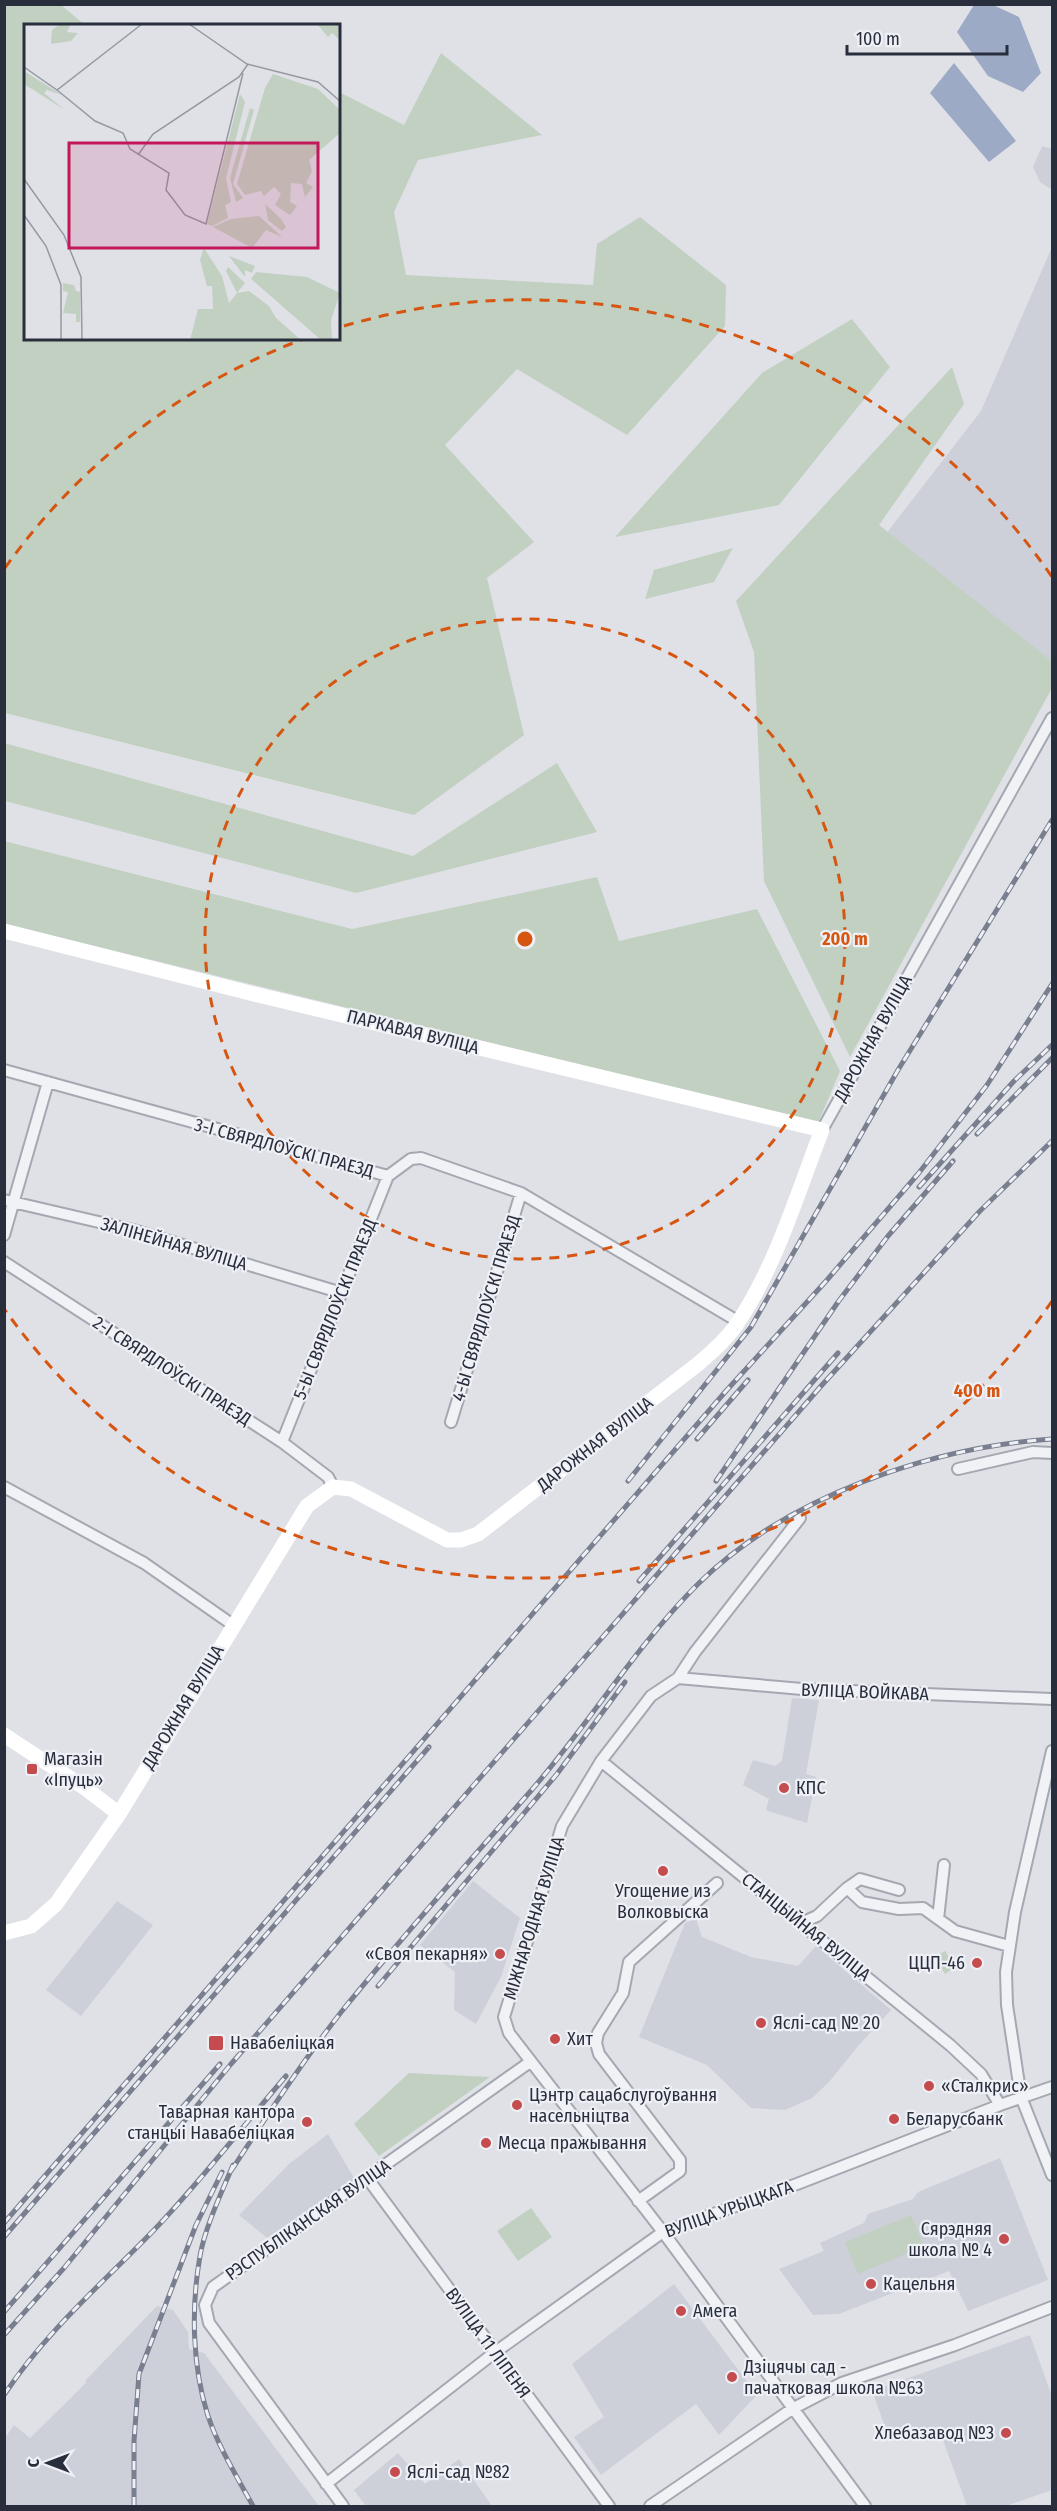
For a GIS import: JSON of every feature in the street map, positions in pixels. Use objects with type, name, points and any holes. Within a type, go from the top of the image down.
[{"type":"street","name":"ДАРОЖНАЯ ВУЛІЦА","points":[[4,1933],[31,1926],[56,1904],[118,1814],[307,1506],[333,1487],[351,1489],[447,1540],[461,1540],[478,1534],[698,1364],[723,1341],[739,1322],[765,1275],[822,1130],[1053,718]]},
{"type":"street","name":"ПАРКАВАЯ ВУЛІЦА","points":[[4,931],[822,1130]]},
{"type":"street","name":"3-І СВЯРДЛОЎСКІ ПРАЕЗД","points":[[4,1070],[388,1176],[411,1158],[421,1158],[521,1193],[739,1322]]},
{"type":"street","points":[[4,1235],[10,1201],[48,1082]]},
{"type":"street","name":"5-Ы СВЯРДЛОЎСКІ ПРАЕЗД","points":[[282,1442],[388,1176]]},
{"type":"street","name":"4-Ы СВЯРДЛОЎСКІ ПРАЕЗД","points":[[451,1422],[521,1193]]},
{"type":"street","name":"ЗАЛІНЕЙНАЯ ВУЛІЦА","points":[[10,1201],[133,1230],[342,1293]]},
{"type":"street","name":"2-І СВЯРДЛОЎСКІ ПРАЕЗД","points":[[4,1262],[282,1442],[328,1477],[333,1487]]},
{"type":"street","points":[[958,1469],[1034,1452],[1053,1453]]},
{"type":"street","points":[[4,1487],[144,1563],[233,1625]]},
{"type":"street","points":[[678,1678],[695,1652],[800,1518]]},
{"type":"street","name":"ВУЛІЦА ВОЙКАВА","points":[[678,1678],[802,1689],[1053,1699]]},
{"type":"street","name":"МІЖНАРОДНАЯ ВУЛІЦА","points":[[678,1678],[651,1696],[601,1761],[561,1826],[504,2018],[508,2033],[663,2232],[864,2506]]},
{"type":"street","points":[[4,1735],[85,1788],[118,1814]]},
{"type":"street","points":[[1053,1751],[1009,1946],[1007,2005],[1021,2097],[1053,2175]]},
{"type":"street","name":"СТАНЦЫЙНАЯ ВУЛІЦА","points":[[601,1761],[950,2045],[981,2074],[999,2105]]},
{"type":"street","points":[[938,1919],[944,1865]]},
{"type":"street","points":[[801,1923],[817,1916],[860,1878],[899,1890]]},
{"type":"street","points":[[638,2201],[680,2171],[680,2160],[599,2054],[596,2043],[598,2032],[622,1992],[629,1962],[717,1883]]},
{"type":"street","points":[[847,1888],[862,1902],[899,1909],[923,1908],[955,1932],[1009,1946]]},
{"type":"street","name":"РЭСПУБЛІКАНСКАЯ ВУЛІЦА","points":[[342,2506],[209,2323],[205,2305],[213,2287],[530,2062]]},
{"type":"street","name":"ВУЛІЦА УРЫЦКАГА","points":[[326,2484],[494,2353],[663,2232],[798,2184],[1053,2086]]},
{"type":"street","name":"ВУЛІЦА 11 ЛІПЕНЯ","points":[[368,2179],[494,2353],[609,2506]]},
{"type":"street","points":[[651,2506],[792,2409],[842,2383],[955,2345],[1053,2307]]},
{"type":"shaded area","points":[[1042,146],[1052,149],[1052,190],[1040,182],[1033,167]]},
{"type":"shaded area","points":[[1052,247],[1052,661],[885,535],[981,411]]},
{"type":"shaded area","points":[[792,1698],[819,1700],[806,1774],[816,1777],[807,1823],[768,1811],[766,1809],[769,1799],[743,1785],[753,1760],[775,1766],[782,1761]]},
{"type":"shaded area","points":[[473,1881],[520,1918],[501,1977],[476,2024],[454,2010],[455,1972],[420,1945]]},
{"type":"shaded area","points":[[117,1901],[153,1925],[81,2016],[46,1990]]},
{"type":"shaded area","points":[[696,1919],[702,1937],[751,1957],[798,1966],[816,1946],[891,2010],[829,2082],[812,2098],[785,2110],[751,2108],[707,2065],[639,2037],[685,1923]]},
{"type":"shaded area","points":[[328,2134],[354,2178],[267,2238],[239,2215],[289,2164]]},
{"type":"shaded area","points":[[1000,2158],[1048,2280],[968,2311],[949,2271],[839,2314],[813,2315],[779,2269],[824,2251],[820,2243],[864,2223],[868,2214],[913,2199],[918,2192]]},
{"type":"shaded area","points":[[674,2284],[757,2395],[719,2435],[696,2404],[601,2475],[574,2437],[604,2417],[572,2364]]},
{"type":"shaded area","points":[[157,2306],[173,2310],[188,2332],[189,2349],[204,2353],[319,2506],[5,2506],[5,2438],[14,2425],[30,2438],[86,2383],[85,2381]]},
{"type":"shaded area","points":[[1030,2335],[1052,2396],[1052,2490],[1006,2506],[967,2506],[942,2437],[939,2438],[936,2430],[912,2438],[908,2428],[888,2435],[872,2391]]},
{"type":"shaded area","name":"Яслі-сад №82","points":[[398,2453],[425,2484],[459,2459],[492,2506],[366,2506],[354,2490]]},
{"type":"green space","points":[[5,4],[61,5],[84,24],[24,24],[24,340],[340,340],[340,93],[404,125],[441,53],[542,135],[418,160],[394,212],[406,275],[593,285],[597,244],[640,217],[726,285],[725,326],[627,435],[517,369],[445,445],[534,542],[487,578],[524,735],[414,815],[5,713]]},
{"type":"green space","points":[[852,319],[890,367],[779,505],[615,537],[762,373]]},
{"type":"green space","points":[[952,367],[964,404],[879,525],[1052,661],[1052,688],[850,1057],[764,881],[754,652],[736,601]]},
{"type":"green space","points":[[733,548],[714,582],[645,599],[654,570]]},
{"type":"green space","points":[[4,743],[413,856],[557,763],[597,832],[356,893],[5,801]]},
{"type":"green space","points":[[4,841],[352,929],[597,877],[619,941],[757,909],[840,1071],[818,1123],[5,924]]},
{"type":"green space","points":[[945,1951],[955,1967],[945,1974],[934,1957]]},
{"type":"green space","points":[[409,2073],[490,2077],[379,2156],[354,2124]]},
{"type":"green space","points":[[531,2208],[552,2237],[518,2261],[497,2231]]},
{"type":"green space","points":[[911,2215],[924,2246],[858,2274],[845,2242]]},
{"type":"water","points":[[974,5],[993,5],[1019,17],[1041,73],[1023,92],[988,76],[957,32]]},
{"type":"water","points":[[954,63],[1016,141],[989,162],[930,93]]},
{"type":"railway","points":[[628,1481],[751,1327],[898,1070],[1052,820]]},
{"type":"railway","points":[[4,2223],[726,1391],[827,1280],[918,1174],[987,1085],[1052,984]]},
{"type":"railway","points":[[919,1187],[1014,1081],[1052,1045]]},
{"type":"railway","points":[[977,1134],[1052,1058]]},
{"type":"railway","points":[[4,2335],[64,2268],[231,2064],[822,1385],[980,1211],[1052,1141]]},
{"type":"railway","points":[[716,1481],[838,1302],[888,1236],[953,1161]]},
{"type":"railway","points":[[639,1581],[838,1353]]},
{"type":"railway","points":[[697,1439],[748,1380]]},
{"type":"railway","points":[[231,2171],[271,2110],[342,2011],[551,1767],[653,1634],[698,1584],[734,1553],[773,1526],[817,1502],[863,1482],[910,1465],[958,1453],[1006,1444],[1052,1439]]},
{"type":"railway","points":[[378,1986],[557,1774],[625,1682]]},
{"type":"railway","points":[[4,2237],[429,1747]]},
{"type":"railway","points":[[4,2312],[220,2064]]},
{"type":"railway","points":[[4,2395],[57,2328],[172,2211],[286,2076]]},
{"type":"railway","points":[[233,2165],[202,2245],[195,2295],[196,2357],[203,2397],[212,2428],[253,2506]]},
{"type":"railway","points":[[134,2506],[134,2441],[139,2374],[196,2225],[222,2172]]},
{"type":"place","name":"Магазін «Іпуць»","points":[[32,1769]]},
{"type":"place","name":"КПС","points":[[784,1788]]},
{"type":"place","name":"Угощение из Волковыска","points":[[663,1871]]},
{"type":"place","name":"«Своя пекарня»","points":[[500,1954]]},
{"type":"place","name":"ЦЦП-46","points":[[977,1963]]},
{"type":"place","name":"Яслі-сад № 20","points":[[761,2023]]},
{"type":"place","name":"Хит","points":[[555,2039]]},
{"type":"place","name":"Навабеліцкая","points":[[216,2043]]},
{"type":"place","name":"«Сталкрис»","points":[[929,2086]]},
{"type":"place","name":"Цэнтр сацабслугоўвання насельніцтва","points":[[517,2105]]},
{"type":"place","name":"Беларусбанк","points":[[894,2119]]},
{"type":"place","name":"Таварная кантора станцыі Навабеліцкая","points":[[307,2122]]},
{"type":"place","name":"Месца пражывання","points":[[486,2143]]},
{"type":"place","name":"Сярэдняя школа № 4","points":[[1004,2239]]},
{"type":"place","name":"Кацельня","points":[[871,2284]]},
{"type":"place","name":"Амега","points":[[681,2311]]},
{"type":"place","name":"Дзіцячы сад - пачатковая школа №63","points":[[732,2377]]},
{"type":"place","name":"Хлебазавод №3","points":[[1006,2433]]},
{"type":"place","name":"Яслі-сад №82","points":[[395,2472]]}]
